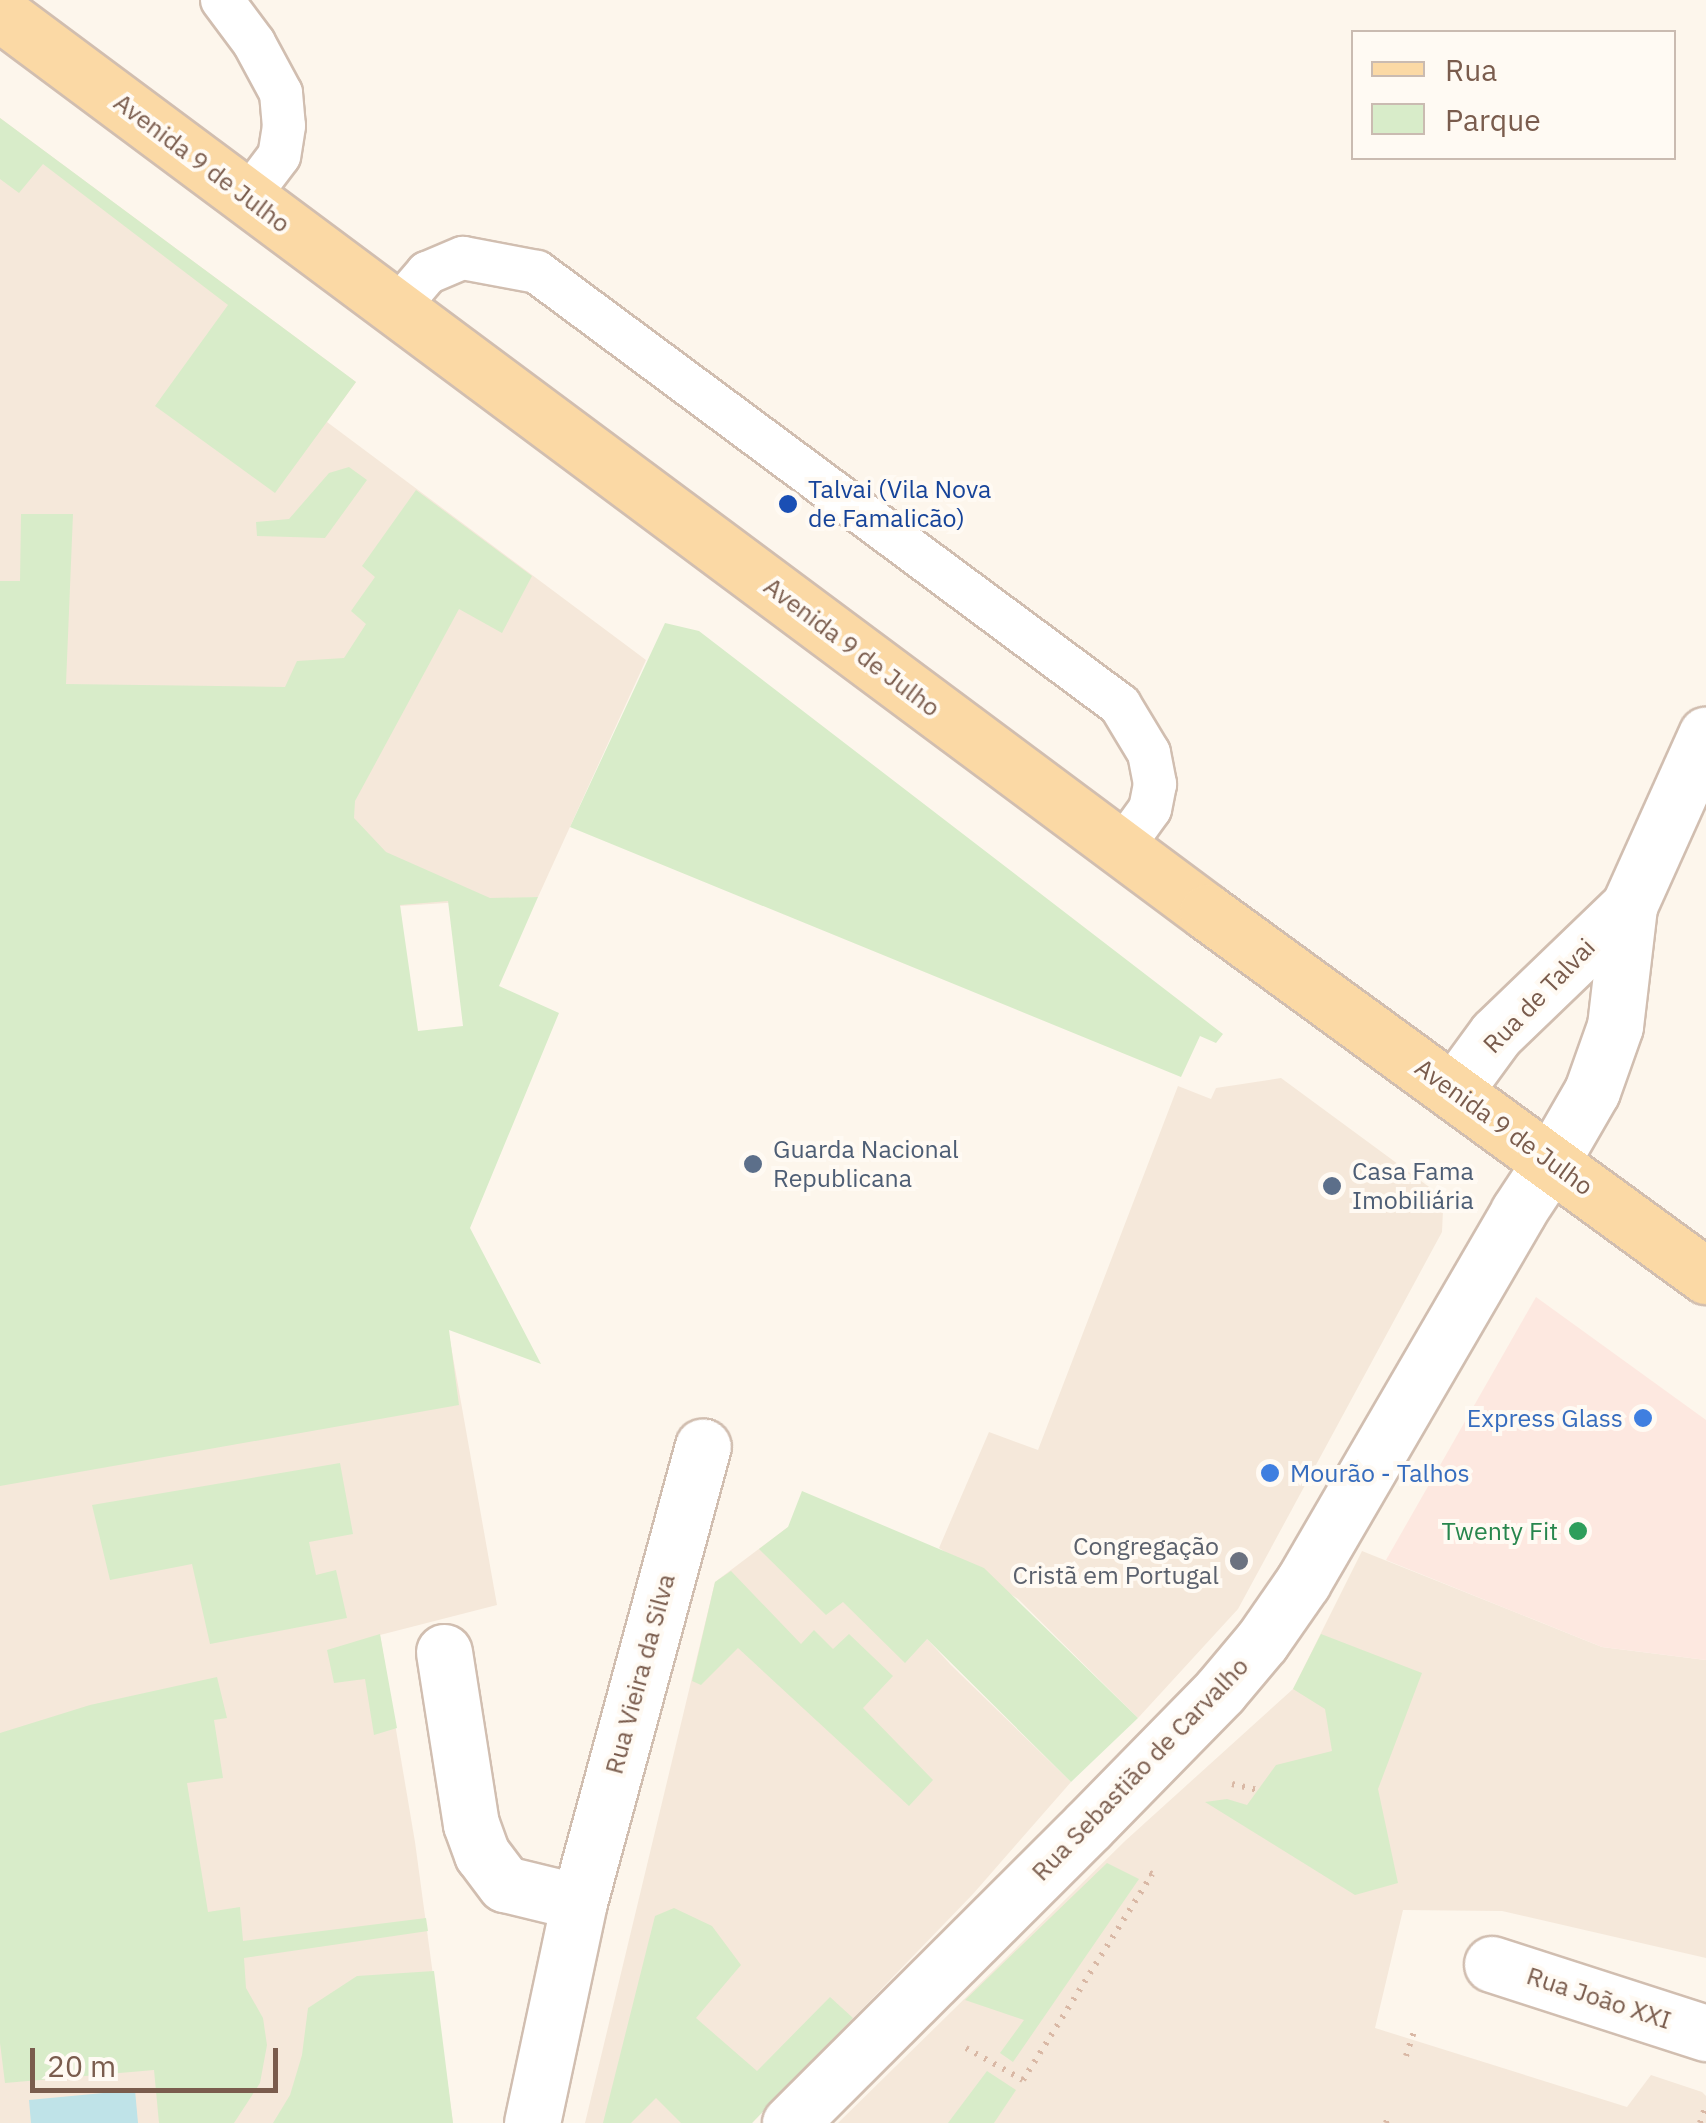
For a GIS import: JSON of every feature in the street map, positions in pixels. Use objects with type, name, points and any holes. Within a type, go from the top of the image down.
[{"type":"main road","name":"Avenida 9 de Julho","points":[[0,13],[1121,849],[1706,1276]]},
{"type":"street","name":"Rua de Talvai","points":[[1551,1162],[1592,1091],[1615,1026],[1629,906],[1706,735]]},
{"type":"street","name":"Rua de Talvai","points":[[1455,1090],[1496,1034],[1629,906]]},
{"type":"street","name":"Rua Sebastião de Carvalho","points":[[790,2123],[1220,1691],[1262,1640],[1303,1582],[1551,1162]]},
{"type":"street","name":"Rua Vieira da Silva","points":[[532,2123],[579,1902],[703,1447]]},
{"type":"street","points":[[444,1652],[471,1824],[482,1854],[505,1884],[579,1902]]},
{"type":"street","name":"Rua João XXI","points":[[1492,1964],[1706,2033]]},
{"type":"lane","points":[[222,0],[254,43],[281,93],[284,126],[278,156],[248,197]]},
{"type":"lane","points":[[398,307],[427,274],[463,258],[537,272],[1120,705],[1149,753],[1154,784],[1150,809],[1121,849]]},
{"type":"path","points":[[994,2064],[1022,2080],[1152,1874],[1146,1871]]},
{"type":"path","points":[[1406,2056],[1414,2031]]},
{"type":"path","points":[[1700,2123],[1706,2105]]},
{"type":"shaded area","points":[[0,118],[356,382],[327,422],[646,660],[538,897],[400,906],[448,1329],[497,1605],[380,1635],[415,1842],[453,2123],[0,2123]]},
{"type":"shaded area","points":[[1281,1078],[1436,1192],[1443,1210],[1442,1232],[1238,1609],[1138,1718],[1018,1599],[939,1548],[989,1432],[1038,1450],[1178,1086],[1211,1099],[1216,1088]]},
{"type":"shaded area","points":[[1536,1297],[1706,1420],[1706,1660],[1602,1647],[1386,1560]]},
{"type":"shaded area","points":[[788,1527],[844,1549],[951,1665],[1071,1782],[973,1894],[752,2123],[585,2123],[715,1582]]},
{"type":"shaded area","points":[[1362,1551],[1602,1647],[1706,1660],[1706,1958],[1502,1911],[1403,1910],[1375,2028],[1627,2107],[1651,2075],[1702,2092],[1706,2096],[1706,2123],[838,2123],[1125,1841],[1293,1689]]},
{"type":"green space","points":[[0,118],[356,382],[275,493],[155,406],[228,305],[43,164],[19,193],[0,179]]},
{"type":"green space","points":[[349,467],[367,480],[325,538],[257,536],[256,522],[289,519],[329,473]]},
{"type":"green space","points":[[416,490],[532,576],[502,633],[459,609],[355,801],[354,818],[386,852],[490,898],[538,897],[499,986],[559,1013],[470,1228],[541,1364],[449,1330],[459,1405],[0,1486],[0,581],[20,581],[21,514],[73,514],[66,684],[285,687],[297,661],[344,658],[366,624],[351,611],[375,577],[362,566]],"holes":[[[448,901],[463,1026],[418,1031],[400,905]]]},
{"type":"green space","points":[[665,623],[699,631],[1223,1034],[1216,1043],[1200,1036],[1181,1077],[570,827]]},
{"type":"green space","points":[[340,1463],[353,1534],[309,1542],[316,1575],[336,1570],[347,1618],[210,1644],[192,1564],[110,1580],[92,1505]]},
{"type":"green space","points":[[802,1491],[984,1568],[1138,1718],[1071,1782],[927,1639],[905,1663],[843,1602],[826,1615],[759,1549],[788,1527]]},
{"type":"green space","points":[[731,1571],[801,1644],[814,1630],[833,1649],[849,1634],[893,1676],[863,1708],[933,1780],[909,1806],[738,1648],[701,1685],[692,1681],[715,1582]]},
{"type":"green space","points":[[380,1634],[397,1728],[374,1735],[365,1679],[334,1683],[327,1650]]},
{"type":"green space","points":[[1321,1634],[1422,1673],[1378,1789],[1398,1883],[1355,1895],[1205,1802],[1227,1799],[1247,1805],[1276,1765],[1332,1751],[1325,1709],[1293,1689]]},
{"type":"green space","points":[[217,1677],[227,1718],[214,1720],[223,1778],[187,1783],[208,1912],[240,1907],[243,1941],[426,1918],[428,1931],[244,1958],[246,1988],[263,2018],[267,2045],[260,2083],[234,2123],[159,2123],[154,2070],[5,2083],[0,2043],[0,1733],[90,1705]]},
{"type":"green space","points":[[1107,1863],[1139,1879],[1013,2062],[1000,2053],[1024,2020],[965,2000]]},
{"type":"green space","points":[[674,1908],[712,1926],[741,1965],[696,2018],[757,2071],[830,1997],[853,2018],[752,2123],[681,2123],[656,2098],[631,2123],[603,2123],[655,1916]]},
{"type":"green space","points":[[434,1971],[453,2123],[273,2123],[290,2095],[302,2055],[308,2008],[357,1976]]},
{"type":"green space","points":[[987,2071],[1016,2090],[994,2123],[948,2123]]},
{"type":"water","points":[[135,2090],[138,2123],[31,2123],[29,2100]]},
{"type":"place","name":"Talvai (Vila Nova de Famalicão)","points":[[788,504]]},
{"type":"place","name":"Guarda Nacional Republicana","points":[[753,1164]]},
{"type":"place","name":"Casa Fama Imobiliária","points":[[1332,1186]]},
{"type":"place","name":"Express Glass","points":[[1643,1418]]},
{"type":"place","name":"Mourão - Talhos","points":[[1270,1473]]},
{"type":"place","name":"Twenty Fit","points":[[1578,1531]]},
{"type":"place","name":"Congregação Cristã em Portugal","points":[[1239,1561]]}]
